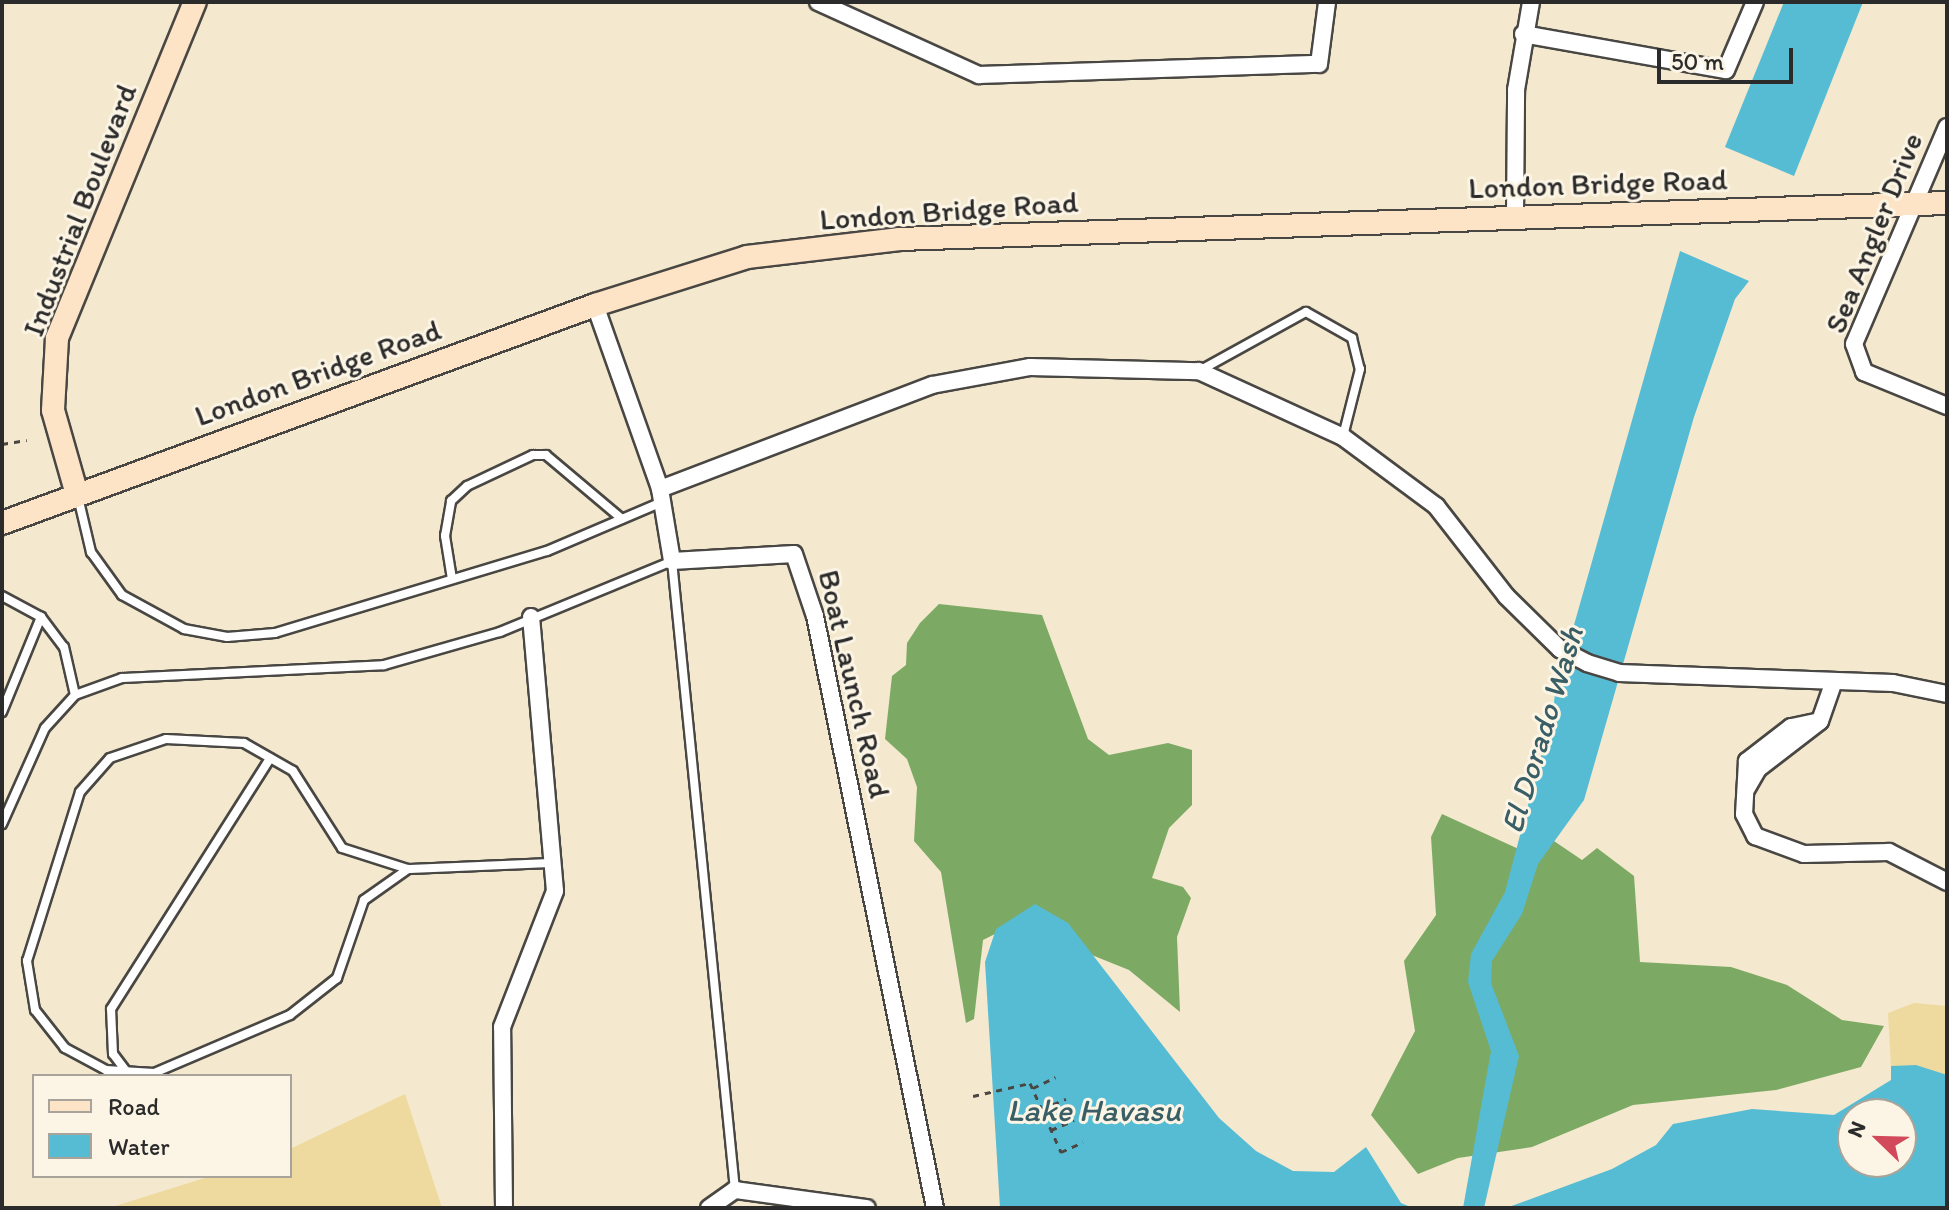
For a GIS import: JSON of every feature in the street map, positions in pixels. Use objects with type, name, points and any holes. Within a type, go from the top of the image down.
[{"type":"street","name":"Industrial Boulevard","points":[[76,491],[53,410],[57,338],[195,2]]},
{"type":"street","points":[[818,2],[979,75],[1319,64],[1327,2]]},
{"type":"street","points":[[1515,216],[1523,34],[1531,2]]},
{"type":"street","points":[[1523,34],[1726,70],[1755,2]]},
{"type":"street","name":"Sea Angler Drive","points":[[1947,127],[1854,344],[1855,360],[1864,372],[1947,406]]},
{"type":"street","name":"London Bridge Road","points":[[2,523],[76,491],[595,305],[747,257],[900,239],[1947,203]]},
{"type":"street","points":[[595,305],[661,495],[672,561]]},
{"type":"street","points":[[661,495],[932,385],[1030,367],[1199,371],[1343,437],[1436,506],[1506,596],[1560,649],[1587,663],[1619,673],[1834,681],[1947,694]]},
{"type":"street","name":"Boat Launch Road","points":[[672,561],[794,554],[815,616],[935,1208]]},
{"type":"street","points":[[504,1208],[502,1027],[555,891],[531,617]]},
{"type":"street","points":[[1834,681],[1820,721],[1791,727],[1752,753],[1746,790],[1749,826],[1770,847],[1804,854],[1889,852],[1947,882]]},
{"type":"street","points":[[709,1208],[735,1190],[867,1208]]},
{"type":"lane","points":[[1199,371],[1306,312],[1352,338],[1360,369],[1343,437]]},
{"type":"lane","points":[[452,579],[445,536],[451,501],[467,486],[533,455],[546,455],[622,519]]},
{"type":"lane","points":[[76,491],[91,552],[122,595],[202,634],[275,633],[452,579],[622,519],[661,495]]},
{"type":"lane","points":[[2,824],[45,728],[75,695],[122,678],[384,665],[531,617],[672,561],[735,1190]]},
{"type":"lane","points":[[2,596],[41,617],[64,647],[75,695]]},
{"type":"lane","points":[[2,712],[41,617]]},
{"type":"lane","points":[[408,869],[364,900],[337,978],[290,1015],[154,1073],[106,1070],[65,1048],[35,1010],[27,961],[80,792],[110,758],[166,739],[244,743],[293,771],[342,848],[408,869],[553,863]]},
{"type":"lane","points":[[126,1071],[113,1054],[111,1009],[270,758]]},
{"type":"path","points":[[2,444],[27,440]]},
{"type":"path","points":[[973,1096],[1033,1088],[1056,1077]]},
{"type":"path","points":[[1033,1088],[1061,1152],[1083,1142]]},
{"type":"path","points":[[1042,1109],[1066,1099]]},
{"type":"path","points":[[1051,1130],[1074,1120]]},
{"type":"green space","points":[[939,604],[1042,615],[1088,739],[1109,755],[1168,743],[1192,750],[1192,805],[1169,828],[1152,878],[1183,887],[1191,898],[1177,937],[1180,1012],[1129,970],[1015,924],[983,940],[974,1019],[966,1023],[941,872],[914,841],[917,787],[907,759],[885,739],[892,676],[906,665],[907,643],[920,623]]},
{"type":"green space","points":[[1442,814],[1523,851],[1548,837],[1582,860],[1597,848],[1634,876],[1640,962],[1731,967],[1787,985],[1842,1020],[1884,1026],[1861,1067],[1776,1090],[1633,1105],[1532,1147],[1458,1158],[1418,1174],[1371,1115],[1415,1031],[1404,961],[1436,915],[1431,837]]},
{"type":"sand","points":[[1914,1003],[1947,1006],[1947,1075],[1891,1066],[1888,1013]]},
{"type":"sand","points":[[405,1094],[442,1208],[109,1208],[205,1178],[292,1178],[292,1148]]},
{"type":"water","points":[[1784,2],[1863,2],[1794,176],[1725,147]]},
{"type":"water","points":[[1680,251],[1749,281],[1735,299],[1694,417],[1584,800],[1538,864],[1522,914],[1492,961],[1491,983],[1519,1056],[1484,1208],[1463,1208],[1491,1051],[1468,982],[1471,954],[1505,892],[1553,711],[1560,649],[1574,625]]},
{"type":"water","name":"Lake Havasu","points":[[1035,904],[1068,923],[1219,1118],[1256,1151],[1293,1171],[1334,1172],[1366,1147],[1401,1203],[1413,1208],[1000,1208],[985,962],[996,929]]},
{"type":"water","points":[[1916,1065],[1947,1075],[1947,1208],[1506,1208],[1612,1169],[1656,1145],[1673,1124],[1752,1109],[1837,1113],[1837,1178],[1917,1178],[1917,1098],[1862,1098],[1891,1080],[1891,1066]]},
{"type":"water label","name":"El Dorado Wash","points":[[1542,730]]}]
